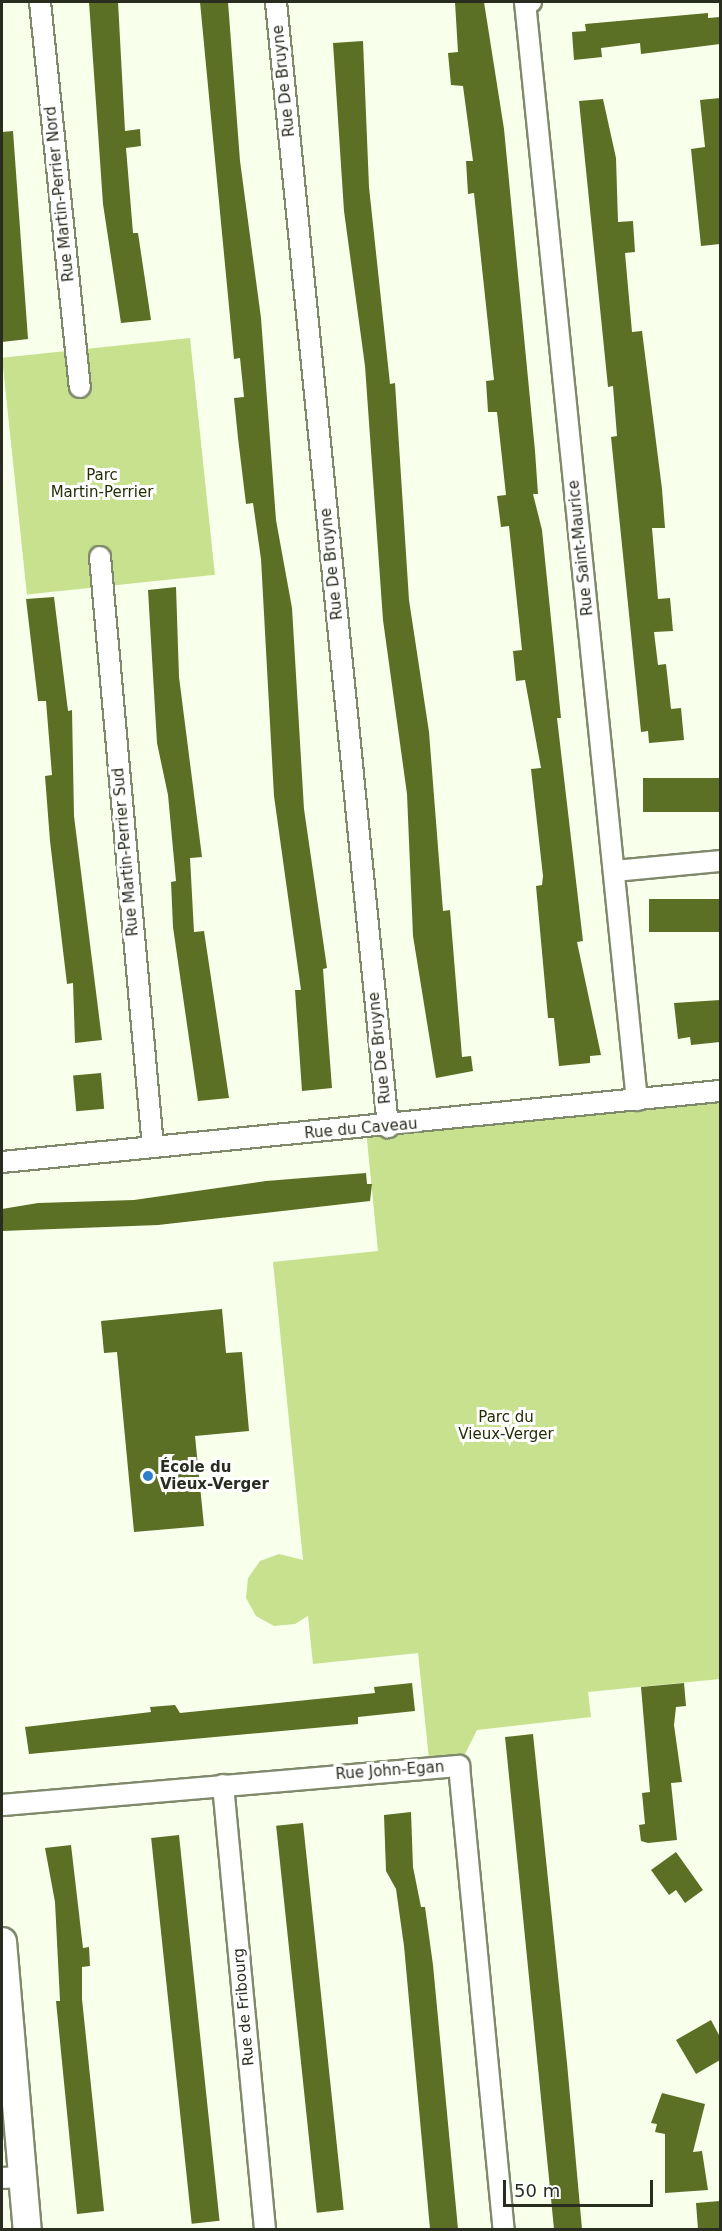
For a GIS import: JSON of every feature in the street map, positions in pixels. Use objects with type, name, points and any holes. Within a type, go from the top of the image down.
[{"type":"main road","points":[[2,1941],[11,2178],[27,2229]]},
{"type":"street","name":"Rue Martin-Perrier Nord","points":[[40,2],[80,387]]},
{"type":"street","name":"Rue De Bruyne","points":[[276,2],[388,1127]]},
{"type":"street","name":"Rue Saint-Maurice","points":[[531,2],[525,2],[637,1100]]},
{"type":"street","name":"Rue Martin-Perrier Sud","points":[[100,556],[153,1147]]},
{"type":"street","points":[[614,872],[720,861]]},
{"type":"street","name":"Rue du Caveau","points":[[2,1162],[388,1127],[720,1091]]},
{"type":"street","name":"Rue John-Egan","points":[[2,1805],[459,1766],[504,2229]]},
{"type":"street","name":"Rue de Fribourg","points":[[223,1785],[265,2229]]},
{"type":"green space","name":"Parc Martin-Perrier","points":[[190,338],[215,575],[27,594],[2,358]]},
{"type":"green space","name":"Parc du Vieux-Verger","points":[[720,1091],[720,1679],[588,1692],[591,1717],[477,1730],[459,1766],[430,1769],[418,1653],[313,1664],[308,1616],[295,1624],[274,1626],[256,1616],[246,1598],[248,1578],[260,1561],[279,1554],[303,1560],[273,1262],[378,1251],[366,1130]]},
{"type":"building","points":[[89,2],[118,2],[125,131],[140,129],[141,146],[126,148],[133,233],[138,233],[151,320],[121,323],[103,204]]},
{"type":"building","points":[[200,2],[228,2],[240,161],[261,318],[276,520],[292,608],[304,809],[327,968],[323,969],[332,1088],[302,1091],[295,990],[301,990],[274,796],[261,559],[253,503],[246,504],[238,438],[234,398],[244,397],[240,358],[234,359]]},
{"type":"building","points":[[455,2],[484,2],[504,129],[535,451],[538,494],[533,494],[542,530],[561,718],[557,718],[583,941],[577,942],[601,1055],[590,1056],[590,1063],[559,1066],[554,1018],[548,1018],[536,886],[542,885],[543,876],[531,769],[541,768],[525,680],[516,681],[513,651],[522,650],[509,526],[501,527],[497,496],[506,495],[497,412],[488,412],[486,381],[494,380],[474,193],[468,194],[466,161],[473,161],[463,86],[451,85],[448,53],[458,52]]},
{"type":"building","points":[[708,13],[708,18],[720,17],[720,44],[641,54],[640,43],[601,48],[602,57],[574,60],[572,32],[586,31],[585,24]]},
{"type":"building","points":[[363,41],[369,187],[390,384],[395,383],[409,600],[429,732],[443,911],[450,910],[462,1057],[471,1056],[473,1071],[436,1078],[413,936],[407,794],[383,620],[365,366],[344,211],[333,43]]},
{"type":"building","points":[[720,98],[720,244],[701,246],[691,149],[705,147],[700,100]]},
{"type":"building","points":[[603,99],[616,158],[618,222],[633,221],[635,252],[625,253],[632,332],[642,331],[662,489],[665,528],[652,528],[658,599],[670,598],[673,631],[654,632],[658,665],[666,664],[671,709],[681,708],[684,740],[649,743],[648,731],[641,732],[611,437],[617,436],[613,386],[608,387],[579,101]]},
{"type":"building","points":[[13,131],[28,339],[2,342],[2,132]]},
{"type":"building","points":[[176,587],[179,677],[202,857],[190,858],[194,932],[204,931],[229,1098],[198,1101],[173,927],[171,882],[176,881],[168,795],[157,743],[148,590]]},
{"type":"building","points":[[54,597],[68,711],[72,710],[74,816],[102,1040],[75,1043],[73,983],[67,984],[50,841],[45,776],[52,775],[46,701],[38,701],[26,599]]},
{"type":"building","points":[[643,778],[720,778],[720,812],[643,812]]},
{"type":"building","points":[[649,899],[720,899],[720,932],[649,932]]},
{"type":"building","points":[[720,1000],[720,1042],[691,1045],[690,1037],[678,1039],[674,1003]]},
{"type":"building","points":[[101,1073],[104,1109],[76,1111],[73,1075]]},
{"type":"building","points":[[366,1173],[367,1184],[372,1184],[370,1201],[158,1225],[2,1231],[2,1209],[38,1203],[134,1200],[266,1181]]},
{"type":"building","points":[[222,1309],[226,1353],[242,1352],[249,1431],[195,1436],[204,1526],[134,1532],[117,1352],[104,1353],[101,1321]]},
{"type":"building","points":[[412,1683],[415,1711],[358,1717],[358,1724],[29,1754],[25,1727],[151,1712],[150,1707],[175,1705],[180,1713],[375,1693],[374,1687]]},
{"type":"building","points":[[684,1683],[686,1706],[676,1707],[674,1725],[682,1782],[671,1783],[677,1840],[648,1843],[641,1841],[639,1825],[645,1824],[642,1793],[650,1792],[641,1687]]},
{"type":"building","points":[[533,1734],[582,2229],[554,2229],[505,1737]]},
{"type":"building","points":[[411,1812],[413,1867],[421,1907],[425,1907],[433,1965],[458,2229],[430,2229],[404,1946],[396,1889],[386,1871],[384,1815]]},
{"type":"building","points":[[303,1823],[344,2210],[317,2213],[276,1826]]},
{"type":"building","points":[[179,1835],[220,2221],[192,2224],[151,1838]]},
{"type":"building","points":[[71,1845],[83,1948],[89,1947],[90,1966],[82,1967],[82,1999],[104,2211],[77,2214],[56,2001],[60,2001],[55,1902],[45,1848]]},
{"type":"building","points":[[676,1852],[703,1890],[685,1903],[676,1890],[669,1895],[651,1870]]},
{"type":"building","points":[[711,2020],[720,2037],[720,2060],[696,2074],[676,2040]]},
{"type":"building","points":[[662,2093],[705,2104],[693,2152],[702,2151],[708,2190],[665,2193],[665,2134],[655,2132],[657,2124],[651,2123]]},
{"type":"building","points":[[720,2201],[720,2229],[698,2229],[696,2203]]},
{"type":"place","name":"École du Vieux-Verger","points":[[148,1476]]}]
